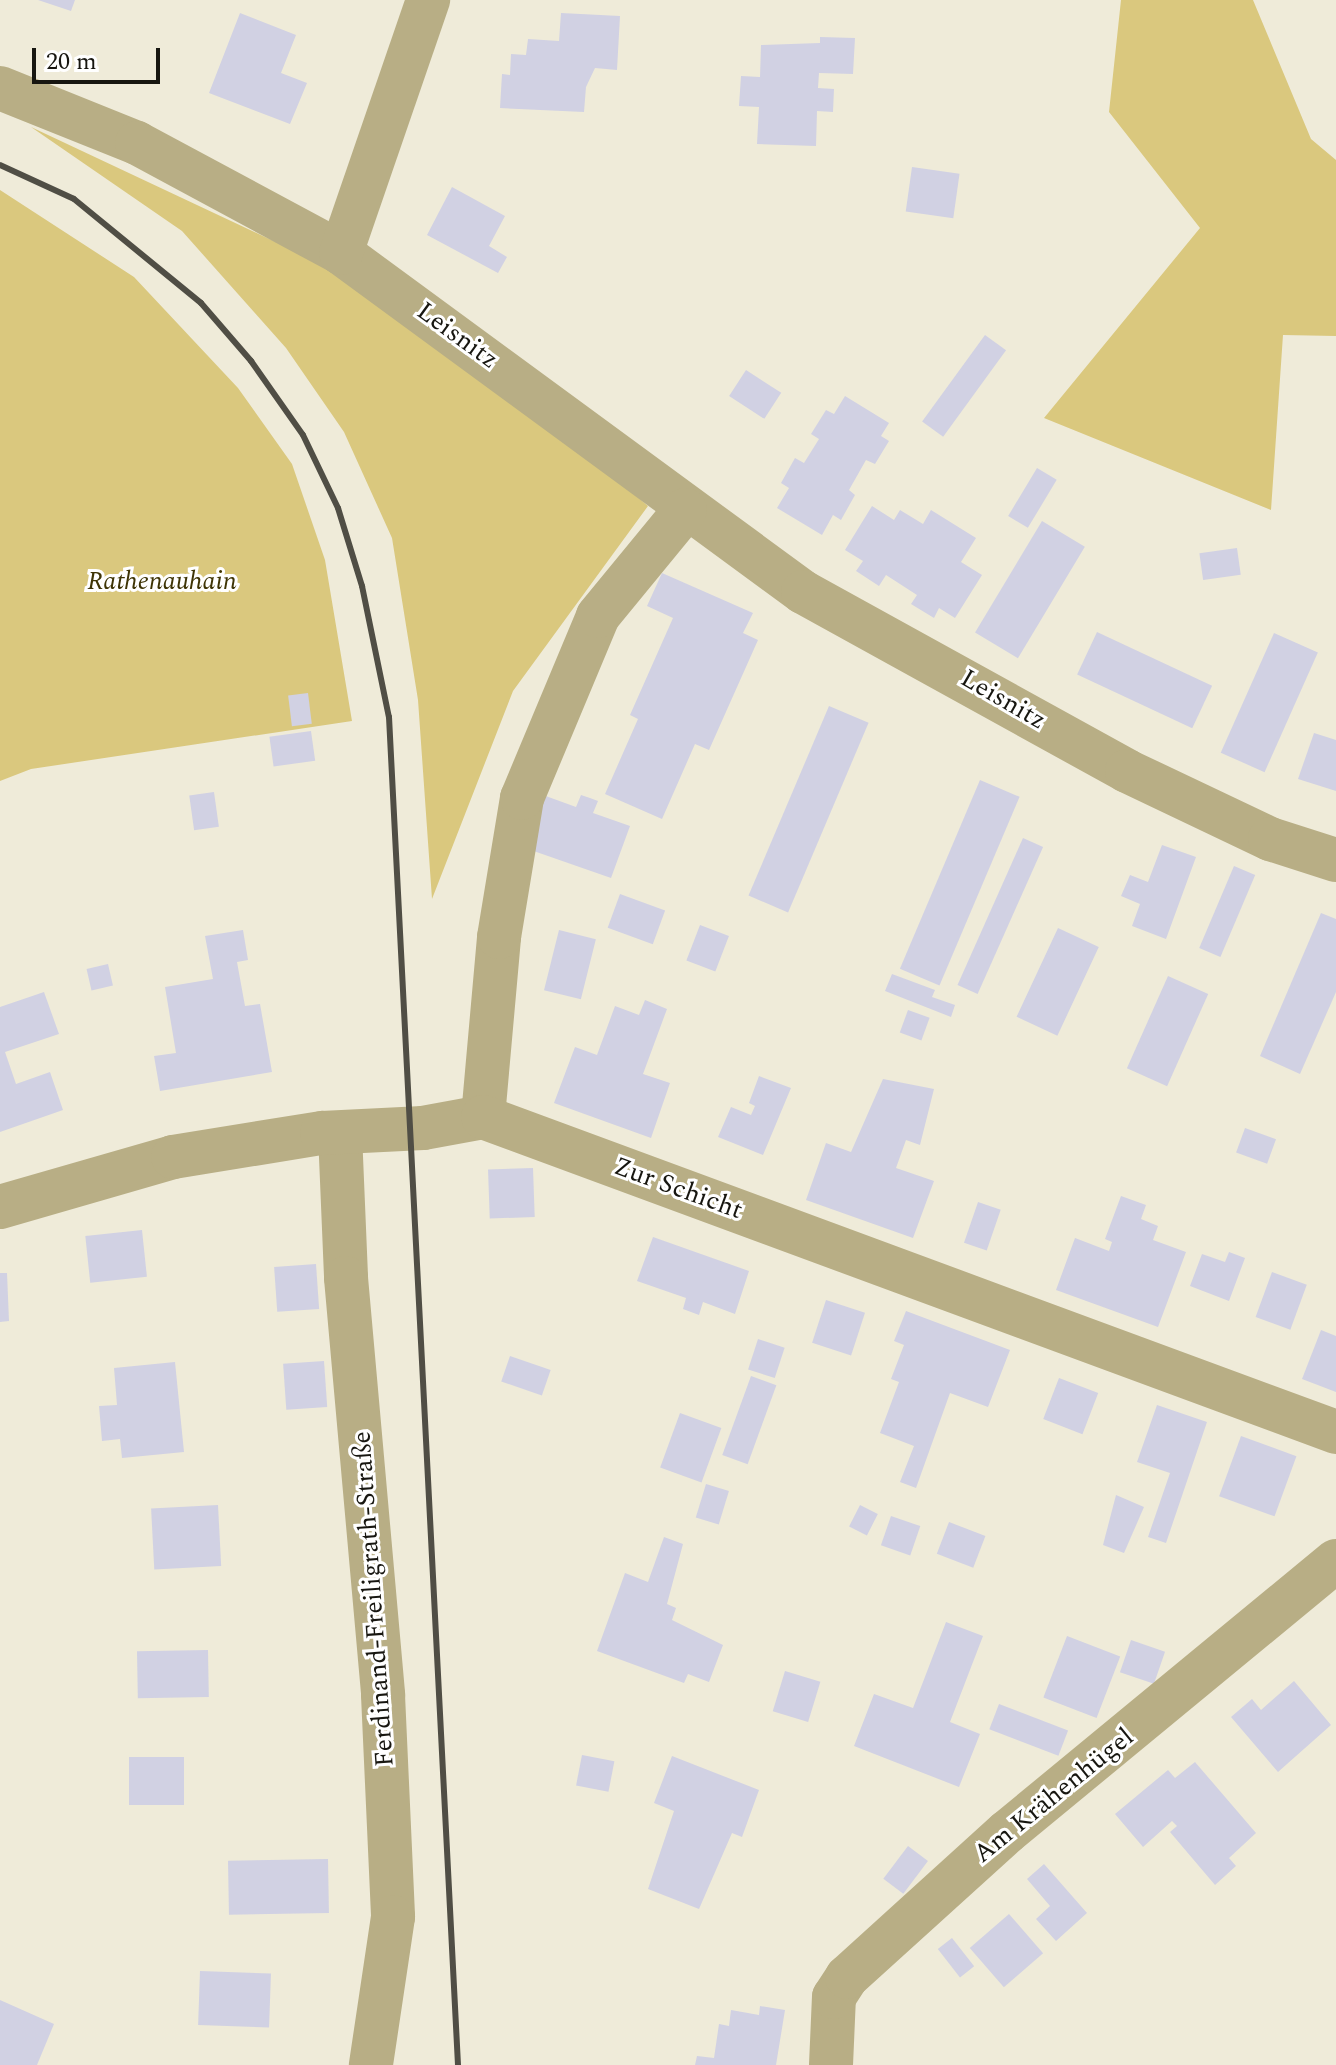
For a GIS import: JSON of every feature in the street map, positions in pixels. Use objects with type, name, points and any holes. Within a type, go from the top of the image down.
[{"type":"street","points":[[341,253],[428,0]]},
{"type":"street","name":"Leisnitz","points":[[0,88],[137,143],[341,253],[548,401],[685,510],[803,592],[1127,771],[1270,839],[1336,860]]},
{"type":"street","points":[[0,1207],[173,1157],[340,1133],[423,1128],[483,1117],[508,863],[522,798],[598,616],[685,510]]},
{"type":"street","name":"Zur Schicht","points":[[483,1117],[1336,1432]]},
{"type":"street","name":"Ferdinand-Freiligrath-Straße","points":[[340,1133],[346,1278],[383,1695],[393,1917],[371,2065]]},
{"type":"street","name":"Am Krähenhügel","points":[[831,2065],[834,1997],[867,1957],[1007,1832],[1336,1561]]},
{"type":"green space","points":[[1121,0],[1253,0],[1311,139],[1336,160],[1336,336],[1283,335],[1271,510],[1044,418],[1200,228],[1109,112]]},
{"type":"green space","points":[[31,127],[333,269],[557,428],[648,506],[513,691],[432,899],[418,700],[392,538],[344,432],[286,348],[182,231]]},
{"type":"green space","name":"Rathenauhain","points":[[0,190],[134,277],[238,388],[292,464],[325,560],[352,721],[31,769],[0,781]]},
{"type":"building","points":[[38,0],[75,0],[71,11]]},
{"type":"building","points":[[240,13],[296,35],[281,73],[307,83],[290,124],[209,93]]},
{"type":"building","points":[[561,13],[620,16],[617,70],[595,68],[586,87],[584,112],[500,108],[502,74],[510,75],[511,54],[526,55],[528,39],[559,41]]},
{"type":"building","points":[[820,37],[855,38],[853,74],[819,73],[818,88],[834,89],[833,112],[817,111],[816,146],[757,144],[759,107],[739,106],[741,76],[760,77],[761,45],[820,43]]},
{"type":"building","points":[[912,167],[960,174],[953,218],[906,212]]},
{"type":"building","points":[[452,187],[505,216],[489,246],[507,257],[498,273],[427,235]]},
{"type":"building","points":[[985,335],[1006,350],[943,437],[922,422]]},
{"type":"building","points":[[746,370],[781,393],[764,419],[729,396]]},
{"type":"building","points":[[845,396],[889,423],[881,436],[889,441],[875,464],[866,460],[849,490],[855,495],[841,520],[833,515],[822,535],[777,508],[789,488],[781,483],[795,458],[804,463],[819,439],[811,434],[826,410],[834,414]]},
{"type":"building","points":[[1037,468],[1057,480],[1028,528],[1008,516]]},
{"type":"building","points":[[872,506],[894,520],[900,510],[923,524],[931,510],[976,538],[961,562],[982,575],[955,618],[939,608],[934,618],[911,604],[917,595],[886,575],[879,586],[856,571],[863,561],[845,550]]},
{"type":"building","points":[[1042,521],[1085,547],[1018,658],[975,632]]},
{"type":"building","points":[[1237,548],[1241,575],[1203,580],[1199,553]]},
{"type":"building","points":[[662,573],[753,613],[743,633],[758,640],[709,750],[695,744],[662,819],[605,794],[638,719],[630,715],[673,618],[647,606]]},
{"type":"building","points":[[1097,632],[1212,686],[1192,728],[1077,675]]},
{"type":"building","points":[[1274,633],[1318,653],[1265,772],[1221,753]]},
{"type":"building","points":[[308,693],[312,724],[292,726],[288,695]]},
{"type":"building","points":[[829,706],[869,723],[788,912],[749,896]]},
{"type":"building","points":[[311,731],[315,761],[274,767],[269,737]]},
{"type":"building","points":[[1314,733],[1336,740],[1336,791],[1298,779]]},
{"type":"building","points":[[980,780],[1020,797],[939,986],[900,969]]},
{"type":"building","points":[[214,792],[219,827],[194,830],[189,795]]},
{"type":"building","points":[[543,795],[576,807],[581,795],[590,798],[598,801],[593,813],[630,826],[611,878],[525,848]]},
{"type":"building","points":[[1023,838],[1043,847],[978,994],[958,985]]},
{"type":"building","points":[[1162,845],[1196,857],[1166,939],[1132,926],[1140,904],[1121,896],[1130,875],[1148,882]]},
{"type":"building","points":[[1234,866],[1255,875],[1220,957],[1199,948]]},
{"type":"building","points":[[620,894],[665,910],[653,944],[608,928]]},
{"type":"building","points":[[1321,913],[1336,919],[1336,992],[1300,1074],[1260,1056]]},
{"type":"building","points":[[700,925],[729,936],[715,972],[686,960]]},
{"type":"building","points":[[1058,928],[1099,947],[1057,1036],[1017,1017]]},
{"type":"building","points":[[243,930],[248,960],[237,962],[245,1006],[260,1004],[272,1072],[160,1091],[154,1056],[176,1053],[165,987],[213,979],[205,936]]},
{"type":"building","points":[[559,930],[596,939],[581,999],[544,990]]},
{"type":"building","points":[[108,964],[113,985],[92,990],[87,969]]},
{"type":"building","points":[[892,974],[935,990],[932,997],[955,1005],[951,1017],[885,991]]},
{"type":"building","points":[[1168,976],[1208,994],[1167,1086],[1127,1068]]},
{"type":"building","points":[[44,992],[59,1034],[5,1052],[16,1084],[50,1072],[63,1110],[0,1132],[0,1007]]},
{"type":"building","points":[[645,1000],[667,1009],[643,1074],[670,1083],[651,1138],[554,1103],[575,1047],[597,1055],[615,1006],[639,1015]]},
{"type":"building","points":[[908,1010],[930,1018],[921,1040],[900,1033]]},
{"type":"building","points":[[759,1076],[791,1088],[763,1155],[718,1137],[731,1107],[751,1115],[755,1106],[749,1103]]},
{"type":"building","points":[[883,1079],[934,1089],[920,1145],[906,1140],[896,1168],[934,1181],[913,1238],[806,1200],[826,1143],[851,1152]]},
{"type":"building","points":[[1245,1128],[1276,1139],[1267,1164],[1236,1152]]},
{"type":"building","points":[[533,1168],[535,1217],[490,1219],[488,1170]]},
{"type":"building","points":[[1121,1196],[1146,1205],[1141,1219],[1158,1226],[1153,1240],[1186,1252],[1158,1327],[1056,1290],[1075,1238],[1109,1251],[1112,1242],[1105,1239]]},
{"type":"building","points":[[978,1202],[1001,1210],[987,1250],[964,1243]]},
{"type":"building","points":[[142,1230],[147,1277],[90,1283],[85,1236]]},
{"type":"building","points":[[653,1237],[749,1271],[735,1314],[703,1302],[699,1315],[683,1309],[686,1298],[637,1281]]},
{"type":"building","points":[[1229,1252],[1245,1258],[1229,1301],[1190,1286],[1202,1254],[1225,1262]]},
{"type":"building","points":[[316,1264],[319,1309],[277,1312],[274,1267]]},
{"type":"building","points":[[1272,1272],[1307,1285],[1290,1330],[1256,1317]]},
{"type":"building","points":[[0,1273],[7,1273],[9,1321],[0,1322]]},
{"type":"building","points":[[826,1300],[865,1313],[851,1355],[812,1343]]},
{"type":"building","points":[[906,1311],[1010,1350],[988,1407],[950,1393],[916,1488],[900,1482],[914,1446],[880,1433],[899,1382],[891,1379],[904,1345],[894,1341]]},
{"type":"building","points":[[1321,1330],[1336,1336],[1336,1392],[1302,1379]]},
{"type":"building","points":[[758,1339],[785,1348],[775,1378],[748,1369]]},
{"type":"building","points":[[510,1356],[551,1370],[542,1396],[501,1382]]},
{"type":"building","points":[[324,1361],[327,1407],[286,1410],[283,1364]]},
{"type":"building","points":[[175,1362],[184,1452],[122,1458],[120,1439],[102,1441],[99,1406],[117,1405],[114,1368]]},
{"type":"building","points":[[751,1376],[776,1385],[748,1464],[722,1455]]},
{"type":"building","points":[[1059,1378],[1098,1393],[1082,1434],[1043,1419]]},
{"type":"building","points":[[1157,1405],[1207,1422],[1166,1543],[1148,1537],[1170,1473],[1137,1462]]},
{"type":"building","points":[[680,1413],[721,1428],[702,1483],[660,1468]]},
{"type":"building","points":[[1241,1436],[1296,1456],[1275,1516],[1219,1496]]},
{"type":"building","points":[[706,1484],[729,1491],[719,1524],[696,1517]]},
{"type":"building","points":[[1116,1495],[1144,1507],[1124,1553],[1103,1545]]},
{"type":"building","points":[[218,1505],[221,1566],[154,1569],[151,1509]]},
{"type":"building","points":[[860,1505],[878,1514],[867,1535],[849,1526]]},
{"type":"building","points":[[891,1516],[920,1526],[910,1555],[881,1545]]},
{"type":"building","points":[[949,1522],[985,1536],[973,1568],[937,1554]]},
{"type":"building","points":[[664,1537],[683,1544],[667,1604],[676,1608],[672,1620],[723,1645],[709,1682],[688,1674],[684,1683],[597,1651],[625,1573],[648,1582]]},
{"type":"building","points":[[946,1622],[983,1636],[950,1722],[980,1734],[959,1787],[854,1746],[874,1694],[913,1708]]},
{"type":"building","points":[[1067,1636],[1120,1656],[1097,1718],[1043,1698]]},
{"type":"building","points":[[1131,1640],[1165,1652],[1154,1684],[1120,1672]]},
{"type":"building","points":[[208,1650],[209,1697],[138,1698],[137,1651]]},
{"type":"building","points":[[785,1671],[820,1682],[808,1722],[773,1711]]},
{"type":"building","points":[[1294,1681],[1331,1725],[1278,1772],[1231,1717],[1252,1699],[1261,1710]]},
{"type":"building","points":[[999,1704],[1068,1731],[1058,1756],[989,1729]]},
{"type":"building","points":[[582,1755],[614,1761],[608,1792],[576,1785]]},
{"type":"building","points":[[672,1756],[759,1790],[742,1837],[732,1833],[699,1909],[648,1889],[674,1811],[654,1803]]},
{"type":"building","points":[[129,1757],[184,1757],[184,1805],[129,1805]]},
{"type":"building","points":[[1195,1762],[1256,1833],[1229,1858],[1236,1866],[1215,1885],[1170,1832],[1177,1826],[1172,1821],[1143,1847],[1115,1814],[1168,1770],[1175,1778]]},
{"type":"building","points":[[908,1846],[928,1861],[903,1894],[883,1879]]},
{"type":"building","points":[[328,1859],[329,1913],[229,1915],[228,1861]]},
{"type":"building","points":[[1044,1864],[1087,1913],[1056,1941],[1036,1919],[1050,1906],[1027,1879]]},
{"type":"building","points":[[1009,1914],[1043,1953],[1004,1987],[970,1948]]},
{"type":"building","points":[[952,1938],[974,1966],[960,1977],[938,1949]]},
{"type":"building","points":[[200,1971],[271,1973],[269,2027],[198,2025]]},
{"type":"building","points":[[0,2000],[54,2024],[37,2065],[0,2065]]},
{"type":"building","points":[[760,2006],[785,2010],[776,2065],[695,2065],[697,2056],[714,2058],[719,2024],[729,2026],[731,2010],[759,2015]]},
{"type":"railway","points":[[0,165],[74,199],[201,303],[251,361],[303,435],[338,508],[362,586],[389,717],[458,2065]]}]
